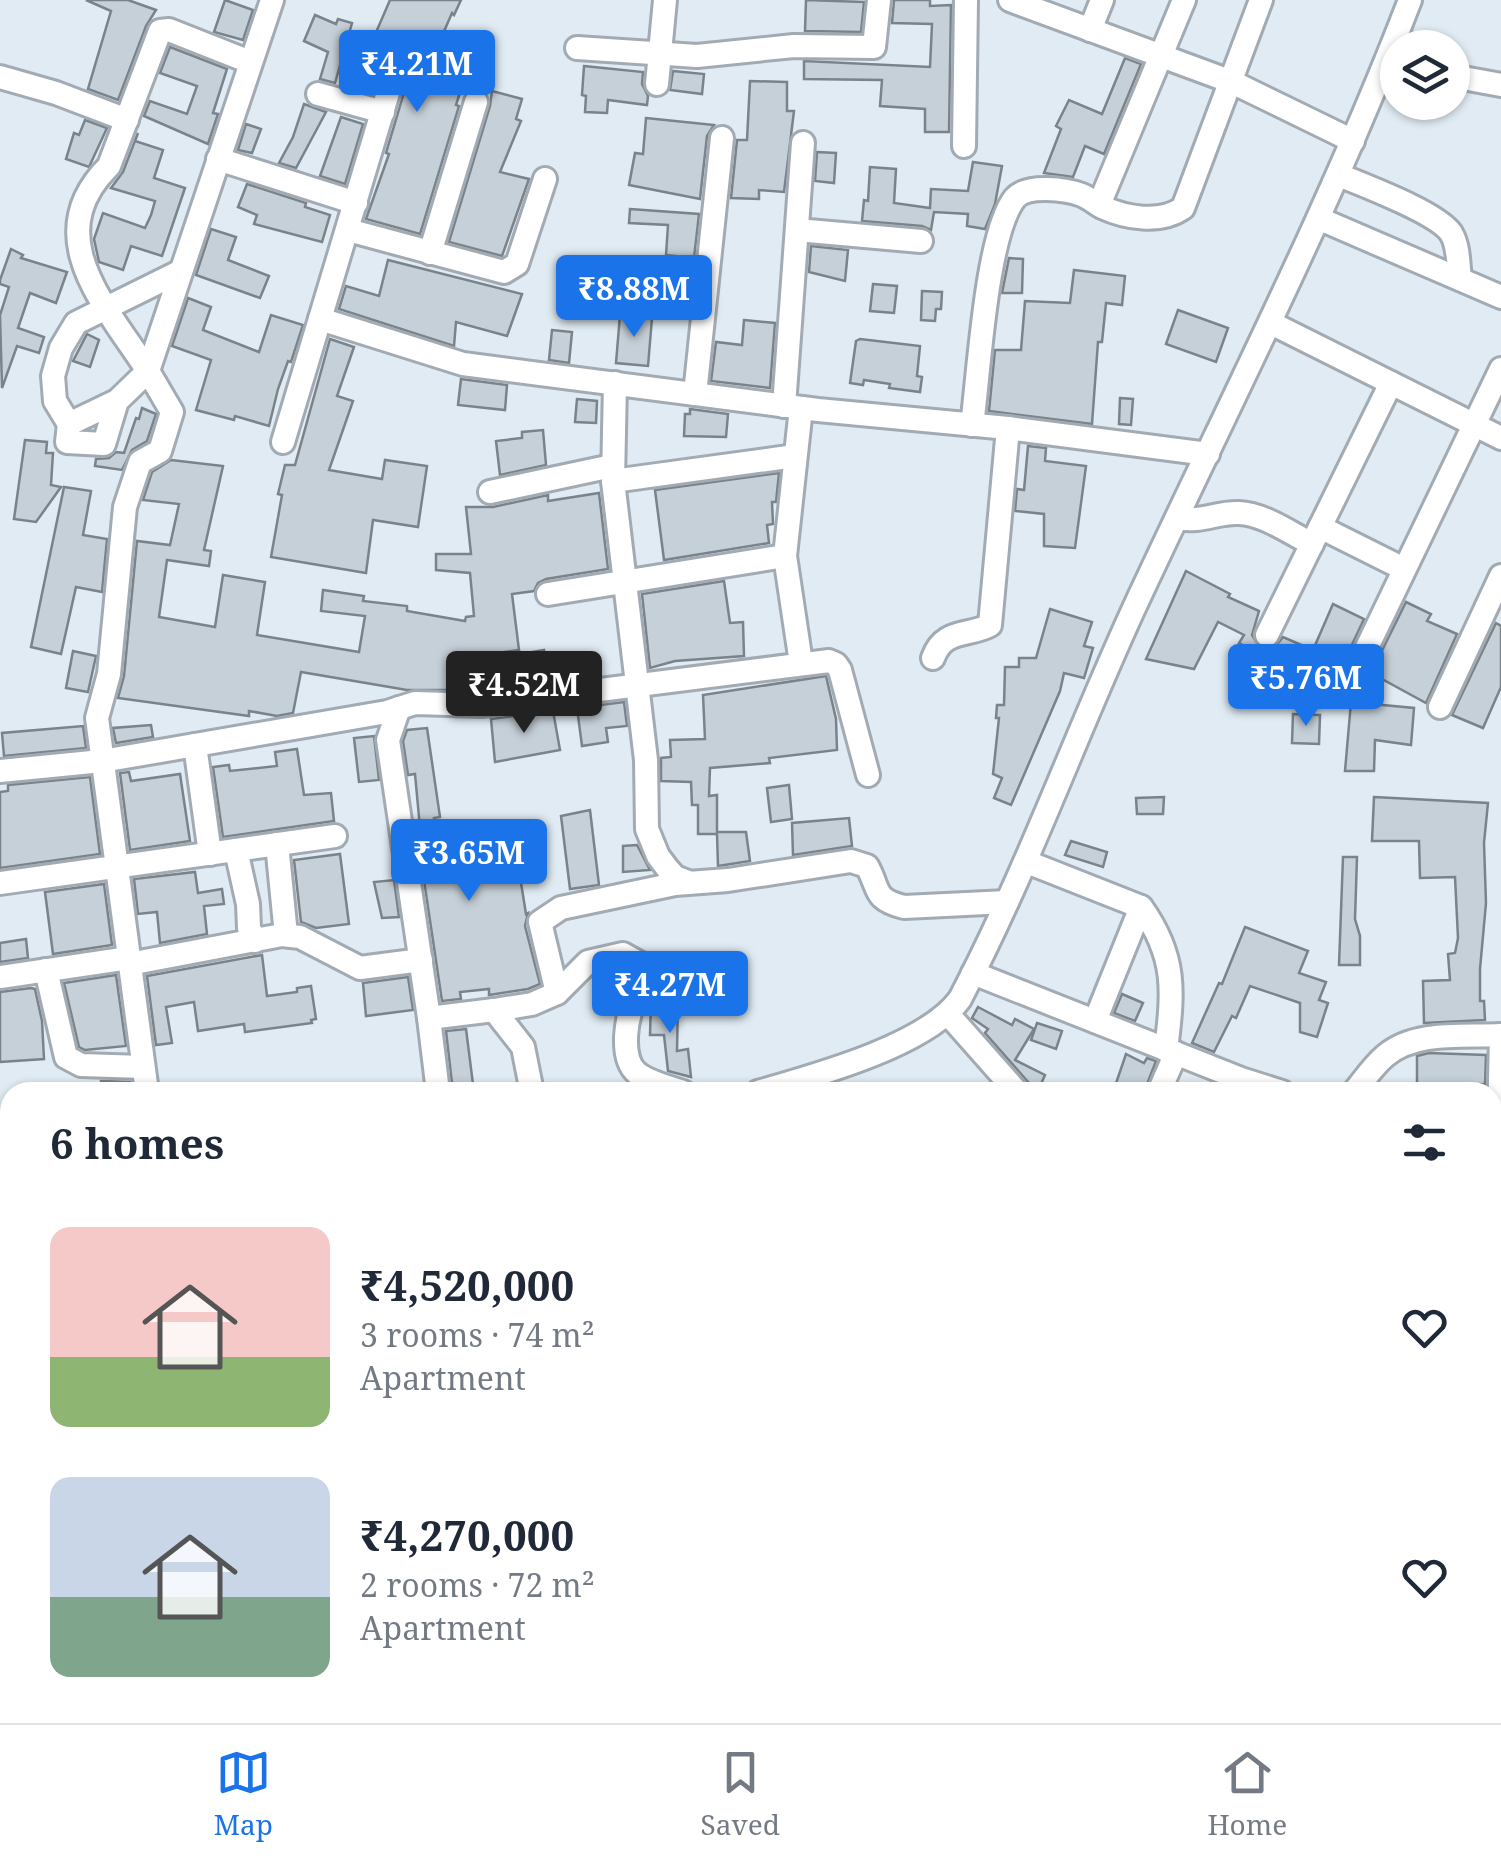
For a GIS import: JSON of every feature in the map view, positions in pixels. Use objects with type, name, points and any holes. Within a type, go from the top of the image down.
[{"type":"street","points":[[70,424],[117,402],[148,370],[272,0]]},
{"type":"street","points":[[658,84],[665,0]]},
{"type":"street","points":[[577,48],[697,56],[794,46],[874,47],[879,0]]},
{"type":"street","points":[[964,146],[966,0]]},
{"type":"street","points":[[1010,0],[1232,82],[1353,141]]},
{"type":"street","points":[[1090,30],[1102,0]]},
{"type":"street","points":[[1099,205],[1184,0]]},
{"type":"street","points":[[972,425],[992,264],[1001,224],[1017,196],[1044,190],[1080,194],[1124,214],[1156,218],[1173,215],[1183,208],[1261,0]]},
{"type":"street","points":[[1401,30],[1410,0]]},
{"type":"street","points":[[145,1082],[96,718],[109,674],[125,507],[140,462],[160,451],[172,412],[82,267],[78,217],[96,178],[109,166],[160,31],[169,30],[250,62]]},
{"type":"street","points":[[282,442],[400,56]]},
{"type":"street","points":[[0,77],[126,120]]},
{"type":"street","points":[[1470,79],[1501,85]]},
{"type":"street","points":[[791,1082],[886,1049],[948,1014],[973,973],[1028,862],[1134,608],[1380,86]]},
{"type":"street","points":[[318,94],[383,112]]},
{"type":"street","points":[[430,253],[476,102]]},
{"type":"street","points":[[694,394],[722,138]]},
{"type":"street","points":[[801,663],[785,556],[796,456],[793,407],[797,230],[804,143]]},
{"type":"street","points":[[218,159],[356,203]]},
{"type":"street","points":[[1339,175],[1435,218],[1449,230],[1456,244],[1460,279]]},
{"type":"street","points":[[348,230],[497,272],[512,270],[545,179]]},
{"type":"street","points":[[1320,219],[1501,296]]},
{"type":"street","points":[[797,230],[921,241]]},
{"type":"street","points":[[117,402],[104,444],[68,442],[70,424],[55,401],[53,376],[61,348],[76,322],[181,271]]},
{"type":"street","points":[[320,319],[448,361],[793,407],[1008,428],[1208,454]]},
{"type":"street","points":[[1270,323],[1501,438]]},
{"type":"street","points":[[1348,686],[1501,369]]},
{"type":"street","points":[[1267,635],[1391,383]]},
{"type":"street","points":[[615,384],[613,473],[646,760],[646,828],[667,868],[688,882]]},
{"type":"street","points":[[933,658],[940,643],[950,636],[990,625],[1008,428]]},
{"type":"street","points":[[490,492],[613,473],[796,456]]},
{"type":"street","points":[[1177,518],[1196,522],[1243,513],[1258,516],[1404,569]]},
{"type":"street","points":[[548,594],[785,556]]},
{"type":"street","points":[[1440,707],[1495,606],[1501,576]]},
{"type":"street","points":[[0,770],[102,761],[416,703],[482,705],[829,661],[840,670],[868,775]]},
{"type":"street","points":[[400,708],[388,740],[437,1082]]},
{"type":"street","points":[[195,745],[210,854]]},
{"type":"street","points":[[0,883],[335,836]]},
{"type":"street","points":[[277,844],[286,935]]},
{"type":"street","points":[[236,850],[248,900],[249,928],[255,941]]},
{"type":"street","points":[[557,993],[540,922],[546,916],[561,908],[688,882],[851,862],[866,866],[878,894],[888,903],[904,907],[1007,902]]},
{"type":"street","points":[[1028,862],[1141,907],[1156,934],[1172,979],[1171,1052],[1162,1082]]},
{"type":"street","points":[[1095,1021],[1141,907]]},
{"type":"street","points":[[0,976],[129,961],[286,935],[360,968],[420,960]]},
{"type":"street","points":[[429,1018],[532,1004],[557,993],[588,962],[622,954],[650,969],[652,976],[635,998],[627,1044],[632,1068],[655,1082]]},
{"type":"street","points":[[46,970],[66,1057],[81,1064],[143,1067]]},
{"type":"street","points":[[973,973],[1254,1082]]},
{"type":"street","points":[[494,1010],[522,1047],[530,1082]]},
{"type":"street","points":[[948,1014],[1009,1082]]},
{"type":"street","points":[[1362,1082],[1381,1060],[1405,1044],[1428,1038],[1501,1035],[1500,1082]]},
{"type":"building","points":[[86,0],[128,0],[156,10],[118,100],[88,89],[111,11]]},
{"type":"building","points":[[225,0],[253,10],[243,40],[214,32]]},
{"type":"building","points":[[390,0],[461,0],[429,66],[464,80],[420,234],[366,219],[389,154],[386,153],[414,59],[410,46],[404,42],[391,44],[374,37]]},
{"type":"building","points":[[806,0],[864,2],[861,32],[805,31]]},
{"type":"building","points":[[894,0],[930,0],[930,6],[951,5],[949,132],[925,132],[925,109],[880,106],[882,80],[804,79],[804,61],[930,67],[932,24],[892,23]]},
{"type":"building","points":[[315,15],[336,24],[338,19],[352,23],[335,83],[320,79],[328,52],[304,41]]},
{"type":"building","points":[[170,47],[227,69],[208,144],[144,116],[150,101],[187,114],[197,86],[160,73]]},
{"type":"building","points":[[1125,58],[1141,64],[1104,154],[1085,146],[1073,177],[1044,173],[1061,129],[1056,126],[1069,100],[1102,114]]},
{"type":"building","points":[[584,66],[643,72],[647,105],[608,100],[607,113],[585,112]]},
{"type":"building","points":[[361,67],[378,73],[372,93],[352,88]]},
{"type":"building","points":[[673,71],[704,74],[702,94],[670,90]]},
{"type":"building","points":[[750,81],[787,82],[787,111],[794,111],[784,192],[759,190],[759,199],[731,198],[737,140],[747,140]]},
{"type":"building","points":[[492,91],[522,99],[516,119],[521,121],[500,172],[529,179],[502,256],[449,242]]},
{"type":"building","points":[[304,104],[326,112],[296,168],[279,163]]},
{"type":"building","points":[[341,117],[363,124],[345,184],[320,176]]},
{"type":"building","points":[[646,118],[714,125],[707,136],[700,199],[629,185],[635,153],[643,154]]},
{"type":"building","points":[[85,120],[107,128],[89,167],[66,159],[74,133],[79,135]]},
{"type":"building","points":[[246,124],[261,129],[252,153],[238,150]]},
{"type":"building","points":[[138,133],[135,141],[163,150],[154,178],[185,188],[162,256],[131,246],[123,270],[99,262],[94,239],[103,213],[145,228],[151,215],[155,201],[111,188],[123,172]]},
{"type":"building","points":[[817,152],[836,153],[834,183],[815,181]]},
{"type":"building","points":[[973,162],[1002,166],[995,204],[985,229],[967,226],[968,214],[934,212],[931,230],[862,221],[864,200],[868,201],[870,167],[896,169],[894,203],[930,208],[931,189],[968,191]]},
{"type":"building","points":[[247,184],[330,215],[322,242],[254,224],[257,215],[238,207]]},
{"type":"building","points":[[630,209],[699,214],[694,258],[666,255],[668,225],[629,223]]},
{"type":"building","points":[[211,229],[236,237],[228,260],[269,276],[260,298],[196,275]]},
{"type":"building","points":[[811,246],[848,250],[845,281],[809,272]]},
{"type":"building","points":[[11,249],[23,255],[21,258],[67,272],[56,303],[30,293],[18,328],[44,337],[39,353],[17,346],[2,388],[0,315],[9,287],[0,284],[0,280]]},
{"type":"building","points":[[1009,258],[1023,259],[1022,293],[1002,293]]},
{"type":"building","points":[[388,260],[522,294],[507,336],[456,322],[454,346],[339,309],[346,286],[379,296]]},
{"type":"building","points":[[1074,270],[1125,276],[1122,305],[1106,303],[1102,342],[1098,342],[1092,424],[989,411],[995,350],[1021,350],[1025,301],[1070,303]]},
{"type":"building","points":[[873,284],[897,286],[894,313],[870,311]]},
{"type":"building","points":[[922,291],[942,292],[941,309],[936,309],[935,321],[921,320]]},
{"type":"building","points":[[188,298],[211,307],[203,330],[259,352],[271,315],[303,325],[278,389],[269,426],[196,410],[211,360],[172,346]]},
{"type":"building","points":[[1178,310],[1228,328],[1216,362],[1166,344]]},
{"type":"building","points":[[620,315],[652,318],[648,366],[616,363]]},
{"type":"building","points":[[744,320],[775,323],[770,388],[711,381],[716,342],[742,345]]},
{"type":"building","points":[[552,330],[572,332],[569,363],[549,360]]},
{"type":"building","points":[[87,334],[99,340],[90,367],[73,361]]},
{"type":"building","points":[[330,339],[354,347],[337,396],[353,401],[329,470],[382,479],[385,460],[427,466],[418,527],[373,520],[366,573],[271,557],[285,465],[295,465]]},
{"type":"building","points":[[856,341],[920,346],[920,392],[864,380],[863,385],[850,383]]},
{"type":"building","points":[[461,379],[507,385],[505,410],[458,405]]},
{"type":"building","points":[[1120,398],[1133,399],[1131,425],[1119,424]]},
{"type":"building","points":[[577,399],[597,401],[596,423],[575,422]]},
{"type":"building","points":[[142,408],[156,414],[147,441],[132,450],[122,470],[95,466],[96,459],[124,453]]},
{"type":"building","points":[[690,409],[728,414],[726,437],[684,436],[685,414],[690,414]]},
{"type":"building","points":[[543,430],[546,465],[500,475],[496,441],[522,438],[522,432]]},
{"type":"building","points":[[25,440],[47,442],[46,453],[53,453],[51,485],[61,487],[36,522],[14,519]]},
{"type":"building","points":[[1028,446],[1046,448],[1045,461],[1086,466],[1075,548],[1044,546],[1044,514],[1015,511],[1017,489],[1024,490]]},
{"type":"building","points":[[171,460],[223,466],[204,550],[211,551],[209,566],[167,560],[159,617],[215,627],[223,575],[265,582],[257,635],[359,652],[365,616],[321,611],[323,590],[465,621],[466,617],[474,616],[470,573],[436,570],[436,554],[471,554],[466,507],[493,507],[548,495],[548,501],[599,493],[608,569],[546,579],[534,591],[512,594],[519,650],[476,656],[471,690],[407,690],[301,672],[293,713],[277,716],[249,711],[249,716],[118,698],[124,676],[137,541],[170,545],[179,504],[143,500],[152,472]]},
{"type":"building","points":[[779,473],[776,502],[772,502],[773,524],[767,525],[769,543],[664,560],[655,490]]},
{"type":"building","points":[[64,487],[91,491],[83,535],[107,539],[102,592],[76,587],[61,654],[31,647]]},
{"type":"building","points":[[1186,571],[1259,611],[1252,635],[1261,649],[1274,648],[1283,637],[1313,650],[1333,604],[1364,619],[1334,683],[1294,664],[1290,672],[1262,660],[1263,656],[1239,643],[1244,635],[1218,622],[1194,669],[1146,659]]},
{"type":"building","points":[[724,581],[730,623],[743,622],[744,656],[675,661],[650,668],[642,594]]},
{"type":"building","points":[[1406,602],[1431,614],[1427,621],[1457,634],[1426,703],[1371,673]]},
{"type":"building","points":[[1050,609],[1092,622],[1084,646],[1093,648],[1084,678],[1064,673],[1011,805],[994,798],[1002,778],[993,774],[997,705],[1004,705],[1005,667],[1019,667],[1019,658],[1036,658]]},
{"type":"building","points":[[1496,623],[1501,626],[1501,687],[1483,728],[1452,715]]},
{"type":"building","points":[[544,650],[549,681],[524,684],[521,654]]},
{"type":"building","points":[[73,651],[96,656],[88,692],[66,688]]},
{"type":"building","points":[[826,676],[836,719],[837,750],[769,758],[770,763],[710,768],[709,796],[717,795],[717,832],[746,832],[750,861],[718,866],[717,834],[698,834],[698,805],[692,805],[691,782],[661,781],[661,758],[671,757],[670,740],[705,739],[703,695]]},
{"type":"building","points":[[624,702],[627,726],[606,728],[608,742],[582,746],[577,708]]},
{"type":"building","points":[[1351,702],[1414,708],[1411,745],[1375,740],[1374,771],[1345,771]]},
{"type":"building","points":[[553,711],[560,750],[495,762],[491,719]]},
{"type":"building","points":[[1293,714],[1320,715],[1319,744],[1292,743]]},
{"type":"building","points":[[151,725],[153,737],[116,743],[113,728]]},
{"type":"building","points":[[83,726],[86,748],[4,756],[2,733]]},
{"type":"building","points":[[427,728],[440,817],[434,818],[444,876],[518,864],[528,913],[525,926],[540,984],[528,989],[489,995],[489,989],[460,992],[461,999],[442,1001],[418,840],[421,839],[415,774],[408,775],[403,741],[407,730]]},
{"type":"building","points":[[374,736],[379,780],[359,782],[354,738]]},
{"type":"building","points":[[297,749],[304,795],[331,793],[334,821],[223,837],[213,767],[229,765],[230,771],[277,766],[275,752]]},
{"type":"building","points":[[129,772],[131,781],[180,774],[190,841],[130,850],[120,773]]},
{"type":"building","points":[[90,777],[100,854],[0,868],[0,792],[8,791],[8,785]]},
{"type":"building","points":[[789,785],[792,819],[771,822],[767,788]]},
{"type":"building","points":[[1164,797],[1163,814],[1137,814],[1136,798]]},
{"type":"building","points":[[1374,797],[1488,803],[1480,969],[1480,1001],[1484,1001],[1485,1020],[1424,1023],[1423,981],[1450,980],[1448,954],[1455,953],[1458,938],[1455,877],[1420,878],[1419,841],[1372,841]]},
{"type":"building","points":[[590,810],[599,885],[570,889],[561,816]]},
{"type":"building","points":[[849,818],[852,846],[793,855],[792,823]]},
{"type":"building","points":[[1071,841],[1107,852],[1103,867],[1065,855]]},
{"type":"building","points":[[637,845],[650,870],[623,872],[623,846]]},
{"type":"building","points":[[340,854],[349,924],[316,928],[301,922],[294,860]]},
{"type":"building","points":[[1343,857],[1357,857],[1355,919],[1360,936],[1360,965],[1339,965]]},
{"type":"building","points":[[195,872],[198,893],[222,889],[224,904],[204,906],[207,934],[160,943],[157,912],[138,914],[134,879]]},
{"type":"building","points":[[394,880],[399,917],[382,918],[374,882]]},
{"type":"building","points":[[104,884],[112,945],[53,954],[45,892]]},
{"type":"building","points":[[1245,927],[1308,951],[1299,973],[1326,982],[1319,1000],[1328,1003],[1317,1037],[1300,1032],[1300,1003],[1250,986],[1236,1018],[1232,1016],[1214,1052],[1192,1043]]},
{"type":"building","points":[[26,939],[28,958],[0,962],[0,943]]},
{"type":"building","points":[[262,955],[267,996],[311,986],[316,1019],[312,1023],[245,1032],[244,1024],[198,1031],[194,1002],[166,1007],[172,1043],[156,1045],[147,976]]},
{"type":"building","points":[[116,975],[126,1046],[85,1050],[79,1047],[64,983]]},
{"type":"building","points":[[408,977],[413,1010],[366,1016],[363,983]]},
{"type":"building","points":[[35,989],[42,1021],[44,1059],[0,1062],[0,992]]},
{"type":"building","points":[[1122,994],[1143,1003],[1135,1021],[1114,1013]]},
{"type":"building","points":[[651,1002],[678,1002],[677,1051],[688,1049],[691,1077],[668,1071],[664,1035],[650,1035]]},
{"type":"building","points":[[978,1007],[1012,1025],[1015,1019],[1034,1029],[1015,1060],[1045,1075],[1042,1082],[1028,1082],[985,1033],[988,1029],[972,1018]]},
{"type":"building","points":[[1037,1023],[1062,1031],[1056,1049],[1031,1040]]},
{"type":"building","points":[[466,1029],[473,1082],[452,1082],[446,1031]]},
{"type":"building","points":[[1126,1054],[1144,1063],[1147,1058],[1156,1061],[1148,1082],[1116,1082]]},
{"type":"building","points":[[1486,1055],[1485,1082],[1417,1082],[1417,1056]]}]
